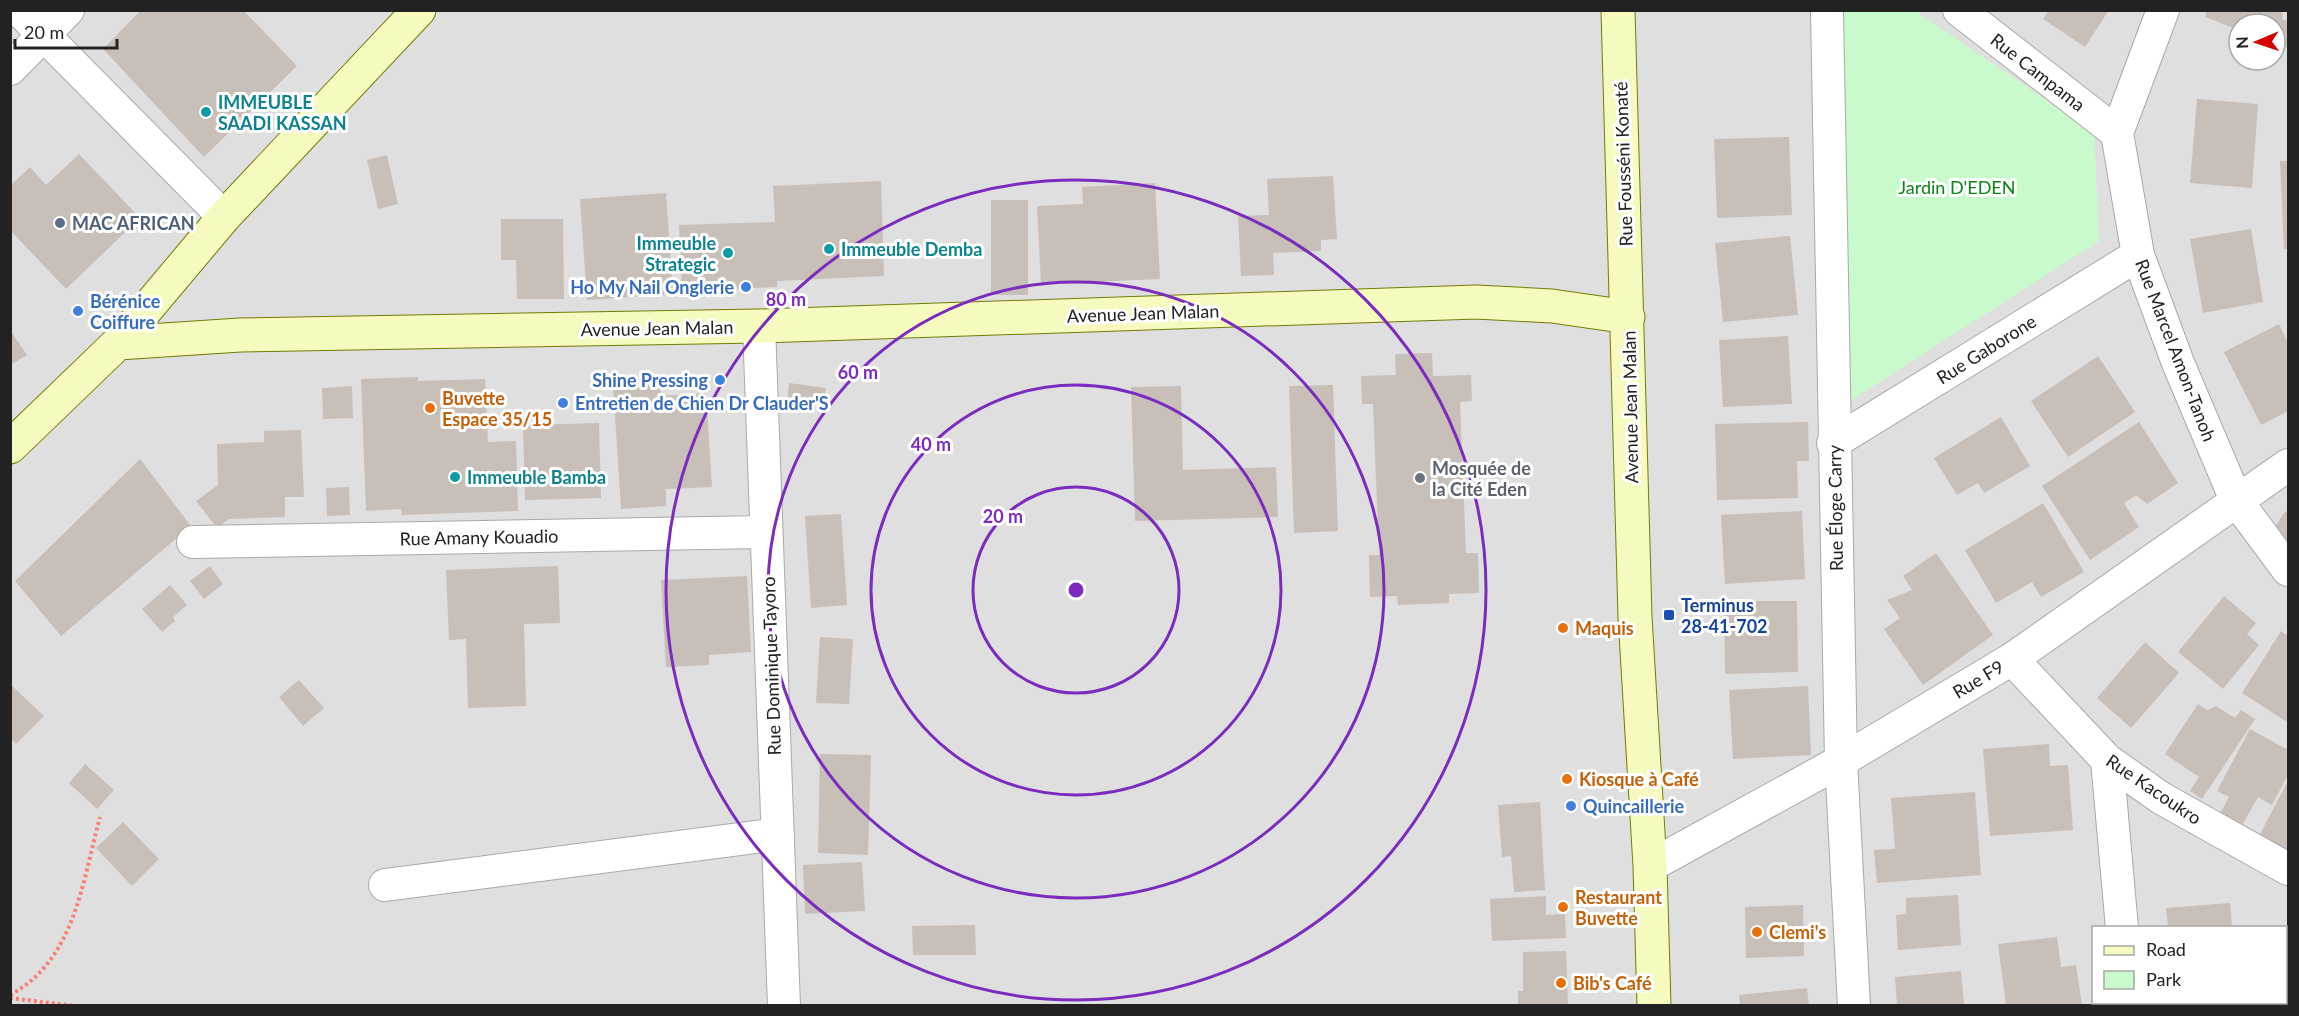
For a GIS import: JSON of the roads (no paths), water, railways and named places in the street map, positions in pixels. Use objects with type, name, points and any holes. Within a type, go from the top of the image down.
[{"type":"main road","points":[[10,447],[118,343],[224,218],[419,10]]},
{"type":"main road","name":"Rue Fousséni Konaté","points":[[1618,10],[1628,318]]},
{"type":"main road","name":"Avenue Jean Malan","points":[[118,343],[240,335],[759,326],[1476,302],[1552,306],[1628,318],[1635,617],[1650,866],[1654,1005]]},
{"type":"street","points":[[19,10],[224,218]]},
{"type":"street","points":[[10,69],[68,10]]},
{"type":"street","name":"Rue Éloge Carry","points":[[1827,10],[1833,443],[1841,761],[1854,1005]]},
{"type":"street","name":"Rue Campama","points":[[1959,10],[2117,133]]},
{"type":"street","points":[[2117,133],[2163,10]]},
{"type":"street","name":"Rue Marcel Amon-Tanoh","points":[[2117,133],[2138,255],[2178,363],[2236,500],[2289,570]]},
{"type":"street","name":"Rue Gaborone","points":[[1833,443],[2138,255]]},
{"type":"street","name":"Rue Dominique Tayoro","points":[[759,326],[784,1005]]},
{"type":"street","name":"Rue F9","points":[[1650,866],[1841,761],[2012,659],[2289,465]]},
{"type":"street","name":"Rue Amany Kouadio","points":[[193,542],[766,532]]},
{"type":"street","name":"Rue Kacoukro","points":[[2012,659],[2107,760],[2162,798],[2289,869]]},
{"type":"street","points":[[2107,760],[2122,926]]},
{"type":"street","points":[[385,885],[778,834]]},
{"type":"place","name":"IMMEUBLE SAADI KASSAN","points":[[206,112]]},
{"type":"place","name":"MAC AFRICAN","points":[[60,223]]},
{"type":"place","name":"Immeuble Demba","points":[[829,249]]},
{"type":"place","name":"Immeuble Strategic","points":[[728,253]]},
{"type":"place","name":"Ho My Nail Onglerie","points":[[746,287]]},
{"type":"place","name":"Bérénice Coiffure","points":[[78,311]]},
{"type":"place","name":"Shine Pressing","points":[[720,380]]},
{"type":"place","name":"Entretien de Chien Dr Clauder'S","points":[[563,403]]},
{"type":"place","name":"Buvette Espace 35/15","points":[[430,408]]},
{"type":"place","name":"Immeuble Bamba","points":[[455,477]]},
{"type":"place","name":"Mosquée de la Cité Eden","points":[[1420,478]]},
{"type":"place","name":"Terminus 28-41-702","points":[[1669,615]]},
{"type":"place","name":"Maquis","points":[[1563,628]]},
{"type":"place","name":"Kiosque à Café","points":[[1567,779]]},
{"type":"place","name":"Quincaillerie","points":[[1571,806]]},
{"type":"place","name":"Restaurant Buvette","points":[[1563,907]]},
{"type":"place","name":"Clemi's","points":[[1757,932]]},
{"type":"place","name":"Bib's Café","points":[[1561,983]]},
{"type":"park label","name":"Jardin D'EDEN","points":[[1957,187]]}]
